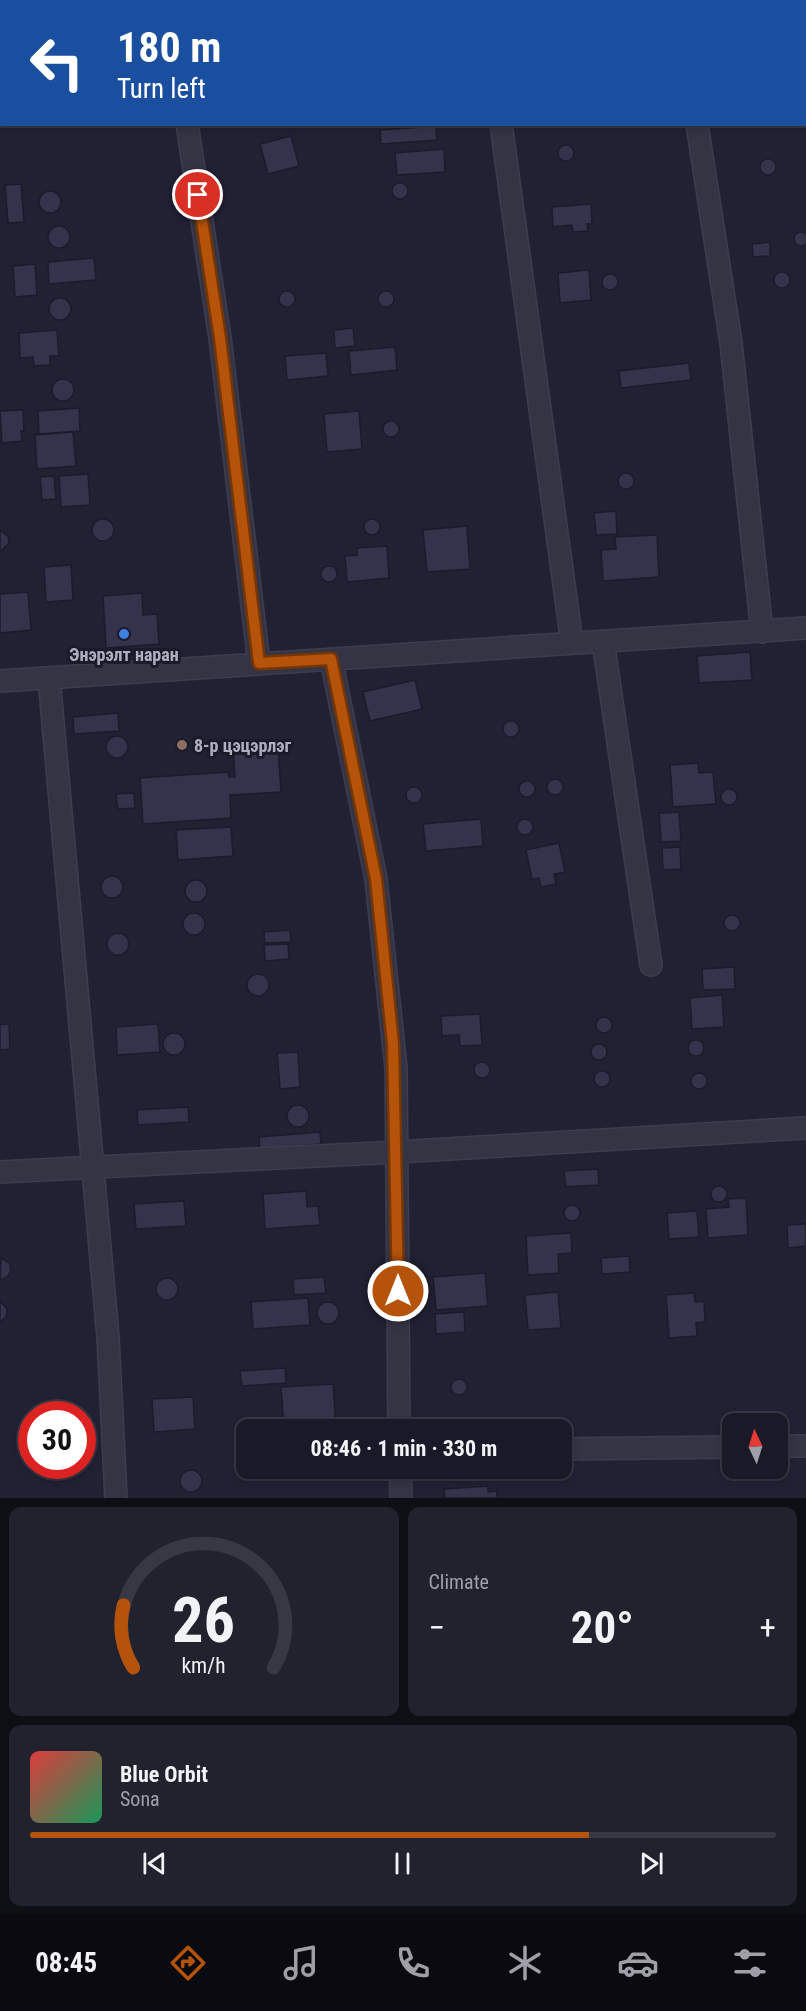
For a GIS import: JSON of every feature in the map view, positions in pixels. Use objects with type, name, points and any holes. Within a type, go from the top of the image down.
[{"type":"street","points":[[187,126],[220,338],[259,663]]},
{"type":"street","points":[[501,126],[572,643]]},
{"type":"street","points":[[697,126],[730,343],[762,632]]},
{"type":"street","points":[[0,681],[806,628]]},
{"type":"street","points":[[603,641],[651,965]]},
{"type":"street","points":[[331,659],[376,879],[396,1068],[399,1419]]},
{"type":"street","points":[[49,678],[108,1337],[116,1498]]},
{"type":"street","points":[[0,1172],[806,1128]]},
{"type":"street","points":[[788,1446],[806,1446]]},
{"type":"street","points":[[572,1449],[722,1447]]},
{"type":"street","points":[[400,1479],[401,1498]]},
{"type":"building","points":[[436,126],[437,140],[381,144],[380,130]]},
{"type":"building","points":[[291,136],[299,166],[268,174],[260,144]]},
{"type":"building","points":[[566,145],[574,153],[566,161],[558,153]]},
{"type":"building","points":[[444,149],[445,172],[397,175],[395,153]]},
{"type":"building","points":[[768,159],[776,167],[768,175],[760,167]]},
{"type":"building","points":[[400,183],[408,191],[400,199],[392,191]]},
{"type":"building","points":[[21,184],[24,222],[8,223],[5,185]]},
{"type":"building","points":[[50,191],[58,194],[61,202],[58,210],[50,213],[42,210],[39,202],[42,194]]},
{"type":"building","points":[[591,204],[592,224],[587,224],[588,231],[573,232],[572,225],[553,227],[552,207]]},
{"type":"building","points":[[59,226],[67,229],[70,237],[67,245],[59,248],[51,245],[48,237],[51,229]]},
{"type":"building","points":[[801,232],[806,234],[806,244],[801,246],[796,244],[794,239],[796,234]]},
{"type":"building","points":[[770,242],[770,256],[753,257],[752,244]]},
{"type":"building","points":[[94,258],[96,280],[49,284],[48,262]]},
{"type":"building","points":[[35,264],[37,295],[15,297],[13,266]]},
{"type":"building","points":[[589,270],[591,300],[560,303],[558,273]]},
{"type":"building","points":[[782,272],[788,274],[790,280],[788,286],[782,288],[776,286],[774,280],[776,274]]},
{"type":"building","points":[[610,274],[618,282],[610,290],[602,282]]},
{"type":"building","points":[[287,291],[293,293],[295,299],[293,305],[287,307],[281,305],[279,299],[281,293]]},
{"type":"building","points":[[386,291],[392,293],[394,299],[392,305],[386,307],[380,305],[378,299],[380,293]]},
{"type":"building","points":[[60,298],[68,301],[71,309],[68,317],[60,320],[52,317],[49,309],[52,301]]},
{"type":"building","points":[[353,328],[355,346],[335,348],[334,330]]},
{"type":"building","points":[[57,330],[59,356],[50,356],[50,365],[34,366],[33,357],[20,358],[19,333]]},
{"type":"building","points":[[395,347],[397,370],[351,375],[349,351]]},
{"type":"building","points":[[326,353],[328,376],[287,380],[285,356]]},
{"type":"building","points":[[689,363],[691,380],[621,388],[619,371]]},
{"type":"building","points":[[63,379],[71,382],[74,390],[71,398],[63,401],[55,398],[52,390],[55,382]]},
{"type":"building","points":[[79,408],[80,431],[39,434],[38,411]]},
{"type":"building","points":[[23,410],[22,441],[2,443],[0,411]]},
{"type":"building","points":[[359,411],[362,449],[327,452],[324,414]]},
{"type":"building","points":[[391,421],[397,423],[399,429],[397,435],[391,437],[385,435],[383,429],[385,423]]},
{"type":"building","points":[[73,432],[76,466],[37,469],[35,435]]},
{"type":"building","points":[[626,473],[634,481],[626,489],[618,481]]},
{"type":"building","points":[[88,474],[90,505],[61,507],[59,476]]},
{"type":"building","points":[[54,476],[56,499],[42,500],[40,477]]},
{"type":"building","points":[[616,511],[617,534],[596,535],[594,513]]},
{"type":"building","points":[[103,519],[111,522],[114,530],[111,538],[103,541],[95,538],[92,530],[95,522]]},
{"type":"building","points":[[372,519],[380,527],[372,535],[364,527]]},
{"type":"building","points":[[467,526],[470,569],[427,572],[423,530]]},
{"type":"building","points":[[0,530],[8,536],[9,543],[0,552]]},
{"type":"building","points":[[657,535],[659,577],[603,581],[601,550],[616,549],[615,537]]},
{"type":"building","points":[[387,546],[389,578],[347,582],[345,556],[357,555],[357,548]]},
{"type":"building","points":[[71,565],[73,600],[46,602],[44,567]]},
{"type":"building","points":[[329,566],[337,574],[329,582],[321,574]]},
{"type":"building","points":[[28,592],[31,630],[0,633],[0,594]]},
{"type":"building","points":[[142,593],[143,615],[157,614],[159,644],[106,648],[103,596]]},
{"type":"building","points":[[750,652],[752,680],[699,683],[697,656]]},
{"type":"building","points":[[415,680],[422,709],[370,721],[363,692]]},
{"type":"building","points":[[118,713],[119,731],[74,734],[73,717]]},
{"type":"building","points":[[511,721],[519,729],[511,737],[503,729]]},
{"type":"building","points":[[117,736],[125,739],[128,747],[125,755],[117,758],[109,755],[106,747],[109,739]]},
{"type":"building","points":[[278,746],[281,792],[230,795],[231,818],[143,824],[140,778],[228,772],[229,777],[235,777],[233,749]]},
{"type":"building","points":[[698,763],[699,773],[713,772],[716,804],[673,807],[670,765]]},
{"type":"building","points":[[555,779],[563,787],[555,795],[547,787]]},
{"type":"building","points":[[527,781],[535,789],[527,797],[519,789]]},
{"type":"building","points":[[414,787],[420,789],[422,795],[420,801],[414,803],[408,801],[406,795],[408,789]]},
{"type":"building","points":[[729,789],[737,797],[729,805],[721,797]]},
{"type":"building","points":[[134,793],[135,808],[118,809],[116,794]]},
{"type":"building","points":[[679,812],[681,841],[661,842],[659,813]]},
{"type":"building","points":[[481,819],[483,846],[426,851],[423,824]]},
{"type":"building","points":[[525,819],[533,827],[525,835],[517,827]]},
{"type":"building","points":[[231,827],[233,856],[178,860],[176,830]]},
{"type":"building","points":[[559,843],[565,872],[554,874],[556,884],[541,887],[539,878],[532,879],[526,850]]},
{"type":"building","points":[[680,847],[681,869],[663,870],[662,848]]},
{"type":"building","points":[[112,876],[120,879],[123,887],[120,895],[112,898],[104,895],[101,887],[104,879]]},
{"type":"building","points":[[196,880],[204,883],[207,891],[204,899],[196,902],[188,899],[185,891],[188,883]]},
{"type":"building","points":[[194,913],[202,916],[205,924],[202,932],[194,935],[186,932],[183,924],[186,916]]},
{"type":"building","points":[[732,915],[738,917],[740,923],[738,929],[732,931],[726,929],[724,923],[726,917]]},
{"type":"building","points":[[290,930],[291,942],[265,943],[264,932]]},
{"type":"building","points":[[118,933],[126,936],[129,944],[126,952],[118,955],[110,952],[107,944],[110,936]]},
{"type":"building","points":[[288,944],[289,959],[265,961],[264,945]]},
{"type":"building","points":[[734,967],[735,989],[703,990],[702,969]]},
{"type":"building","points":[[258,974],[266,977],[269,985],[266,993],[258,996],[250,993],[247,985],[250,977]]},
{"type":"building","points":[[722,995],[724,1027],[692,1029],[690,998]]},
{"type":"building","points":[[480,1014],[482,1045],[460,1046],[459,1035],[442,1036],[441,1016]]},
{"type":"building","points":[[604,1017],[610,1019],[612,1025],[610,1031],[604,1033],[598,1031],[596,1025],[598,1019]]},
{"type":"building","points":[[9,1024],[10,1049],[0,1050],[0,1025]]},
{"type":"building","points":[[158,1024],[160,1052],[117,1055],[116,1027]]},
{"type":"building","points":[[174,1033],[182,1036],[185,1044],[182,1052],[174,1055],[166,1052],[163,1044],[166,1036]]},
{"type":"building","points":[[696,1040],[704,1048],[696,1056],[688,1048]]},
{"type":"building","points":[[599,1044],[607,1052],[599,1060],[591,1052]]},
{"type":"building","points":[[298,1052],[300,1087],[280,1089],[277,1053]]},
{"type":"building","points":[[482,1062],[488,1064],[490,1070],[488,1076],[482,1078],[476,1076],[474,1070],[476,1064]]},
{"type":"building","points":[[602,1071],[610,1079],[602,1087],[594,1079]]},
{"type":"building","points":[[699,1073],[707,1081],[699,1089],[691,1081]]},
{"type":"building","points":[[298,1105],[306,1108],[309,1116],[306,1124],[298,1127],[290,1124],[287,1116],[290,1108]]},
{"type":"building","points":[[188,1107],[189,1122],[138,1125],[137,1110]]},
{"type":"building","points":[[320,1132],[321,1144],[260,1149],[259,1137]]},
{"type":"building","points":[[598,1169],[599,1185],[566,1187],[564,1171]]},
{"type":"building","points":[[719,1186],[727,1194],[719,1202],[711,1194]]},
{"type":"building","points":[[306,1191],[307,1207],[318,1206],[320,1225],[265,1229],[263,1194]]},
{"type":"building","points":[[746,1198],[748,1235],[708,1238],[706,1209],[729,1207],[728,1199]]},
{"type":"building","points":[[184,1201],[186,1226],[136,1229],[134,1204]]},
{"type":"building","points":[[572,1205],[580,1213],[572,1221],[564,1213]]},
{"type":"building","points":[[697,1211],[699,1237],[669,1239],[667,1213]]},
{"type":"building","points":[[806,1224],[806,1246],[788,1248],[787,1225]]},
{"type":"building","points":[[571,1233],[572,1253],[558,1254],[559,1273],[528,1275],[526,1236]]},
{"type":"building","points":[[629,1256],[630,1272],[602,1274],[601,1258]]},
{"type":"building","points":[[1,1258],[10,1264],[11,1271],[7,1277],[0,1280]]},
{"type":"building","points":[[485,1273],[488,1306],[436,1310],[433,1277]]},
{"type":"building","points":[[324,1277],[326,1293],[294,1295],[293,1279]]},
{"type":"building","points":[[167,1278],[175,1281],[178,1289],[175,1297],[167,1300],[159,1297],[156,1289],[159,1281]]},
{"type":"building","points":[[558,1292],[561,1328],[528,1330],[525,1295]]},
{"type":"building","points":[[694,1293],[695,1302],[704,1301],[705,1322],[696,1323],[697,1336],[669,1338],[666,1295]]},
{"type":"building","points":[[308,1298],[310,1325],[253,1329],[251,1302]]},
{"type":"building","points":[[0,1301],[7,1309],[6,1317],[0,1322]]},
{"type":"building","points":[[328,1302],[336,1305],[339,1313],[336,1321],[328,1324],[320,1321],[317,1313],[320,1305]]},
{"type":"building","points":[[464,1312],[465,1332],[436,1334],[435,1314]]},
{"type":"building","points":[[285,1368],[286,1383],[242,1386],[240,1371]]},
{"type":"building","points":[[459,1379],[465,1381],[467,1387],[465,1393],[459,1395],[453,1393],[451,1387],[453,1381]]},
{"type":"building","points":[[333,1384],[336,1419],[283,1419],[281,1387]]},
{"type":"building","points":[[193,1397],[195,1429],[154,1432],[152,1399]]},
{"type":"building","points":[[191,1470],[199,1473],[202,1481],[199,1489],[191,1492],[183,1489],[180,1481],[183,1473]]},
{"type":"building","points":[[488,1486],[488,1492],[497,1491],[497,1498],[445,1498],[444,1489]]},
{"type":"place","name":"Энэрэлт наран","points":[[124,634]]},
{"type":"place","name":"8-р цэцэрлэг","points":[[182,745]]},
{"type":"route","points":[[198,195],[220,338],[259,663],[331,659],[376,879],[396,1068],[398,1291]]}]
